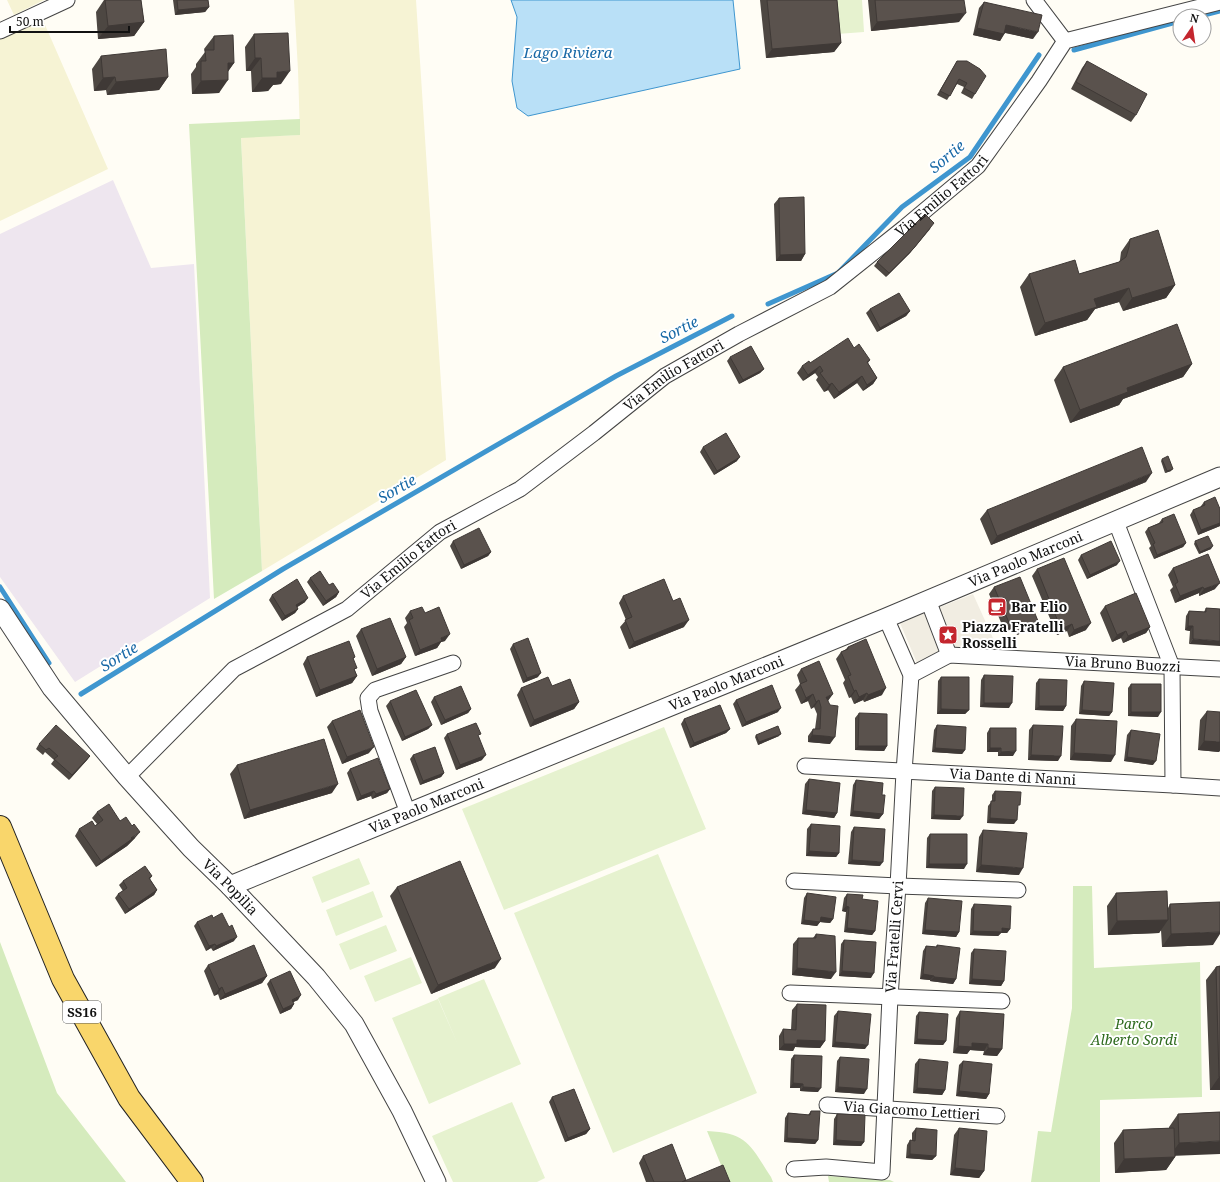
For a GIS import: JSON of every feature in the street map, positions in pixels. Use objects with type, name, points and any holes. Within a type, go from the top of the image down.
[{"type":"main road","name":"SS16","points":[[0,827],[63,979],[129,1098],[192,1182]]},
{"type":"street","points":[[0,30],[67,0]]},
{"type":"street","points":[[1034,0],[1065,41],[1220,2]]},
{"type":"street","name":"Via Emilio Fattori","points":[[127,777],[234,669],[347,609],[440,532],[520,488],[594,433],[664,376],[739,334],[830,287],[978,166],[1039,81],[1065,41]]},
{"type":"street","name":"Via Paolo Marconi","points":[[230,886],[886,618],[1220,477]]},
{"type":"street","points":[[1116,522],[1172,667],[1173,785]]},
{"type":"street","points":[[911,675],[950,655],[928,600]]},
{"type":"street","name":"Via Popilia","points":[[0,609],[52,688],[127,777],[190,848],[230,886],[316,977],[354,1024],[402,1111],[436,1182]]},
{"type":"street","name":"Via Fratelli Cervi","points":[[794,1169],[826,1167],[882,1172],[890,996],[911,675],[886,618]]},
{"type":"street","name":"Via Bruno Buozzi","points":[[950,655],[1220,669]]},
{"type":"street","points":[[408,812],[370,711],[368,698],[375,690],[453,663]]},
{"type":"street","name":"Via Dante di Nanni","points":[[805,766],[1220,788]]},
{"type":"street","points":[[794,881],[1018,890]]},
{"type":"street","points":[[790,993],[1002,1001]]},
{"type":"street","name":"Via Giacomo Lettieri","points":[[827,1105],[997,1116]]},
{"type":"shaded area","points":[[7,0],[44,0],[14,15]]},
{"type":"shaded area","points":[[294,0],[416,0],[446,460],[262,571],[241,137],[300,135]]},
{"type":"shaded area","points":[[42,18],[108,169],[0,221],[0,38]]},
{"type":"shaded area","points":[[113,180],[151,268],[194,264],[210,598],[75,682],[0,577],[0,234]]},
{"type":"shaded area","name":"Piazza Fratelli Rosselli","points":[[973,594],[997,647],[947,649],[917,663],[900,623]]},
{"type":"green space","points":[[834,0],[862,0],[864,32],[837,34]]},
{"type":"green space","points":[[300,119],[300,135],[241,138],[262,571],[214,599],[189,124]]},
{"type":"green space","points":[[664,727],[706,829],[504,910],[462,809]]},
{"type":"green space","points":[[658,854],[757,1093],[613,1153],[514,913]]},
{"type":"green space","points":[[359,858],[370,884],[322,903],[312,877]]},
{"type":"green space","name":"Parco Alberto Sordi","points":[[1073,886],[1092,886],[1094,968],[1200,962],[1202,1097],[1100,1100],[1100,1182],[1031,1182],[1038,1131],[1051,1132],[1072,1008]]},
{"type":"green space","points":[[373,891],[383,917],[336,936],[326,910]]},
{"type":"green space","points":[[386,925],[397,951],[350,970],[339,944]]},
{"type":"green space","points":[[0,942],[57,1093],[126,1182],[0,1182]]},
{"type":"green space","points":[[411,957],[422,983],[375,1002],[364,976]]},
{"type":"green space","points":[[484,979],[521,1064],[429,1104],[392,1018],[438,999],[459,1047],[438,998]]},
{"type":"green space","points":[[512,1102],[545,1178],[537,1182],[453,1182],[432,1136]]},
{"type":"green space","points":[[707,1131],[721,1132],[740,1138],[758,1157],[773,1182],[728,1182]]},
{"type":"green space","points":[[828,1176],[890,1180],[894,1182],[829,1182]]},
{"type":"water","name":"Lago Riviera","points":[[511,0],[733,0],[740,69],[528,116],[517,108],[512,81],[517,17]]},
{"type":"building","points":[[105,0],[141,0],[144,22],[108,26]]},
{"type":"building","points":[[177,0],[208,0],[209,7],[178,10]]},
{"type":"building","points":[[767,0],[837,0],[841,43],[772,49]]},
{"type":"building","points":[[875,0],[964,0],[966,13],[877,22]]},
{"type":"building","points":[[984,2],[1042,15],[1038,32],[1006,25],[1004,34],[977,28]]},
{"type":"building","points":[[288,33],[290,71],[277,72],[277,78],[262,78],[261,58],[255,58],[254,34]]},
{"type":"building","points":[[233,35],[234,63],[228,63],[228,80],[201,81],[201,61],[206,61],[205,50],[214,50],[214,36]]},
{"type":"building","points":[[166,49],[168,77],[116,82],[115,77],[103,78],[101,56]]},
{"type":"building","points":[[957,61],[967,61],[980,69],[986,76],[975,94],[964,88],[967,83],[959,79],[950,96],[940,91]]},
{"type":"building","points":[[1087,61],[1147,94],[1136,115],[1076,82]]},
{"type":"building","points":[[804,197],[805,254],[780,255],[779,198]]},
{"type":"building","points":[[925,214],[934,223],[914,248],[889,273],[877,262]]},
{"type":"building","points":[[1158,230],[1175,285],[1132,298],[1129,288],[1094,299],[1097,307],[1045,323],[1029,274],[1075,260],[1079,274],[1119,262],[1126,257],[1130,239]]},
{"type":"building","points":[[899,293],[910,311],[880,328],[870,309]]},
{"type":"building","points":[[1177,324],[1192,364],[1127,388],[1128,392],[1080,410],[1063,367]]},
{"type":"building","points":[[848,338],[854,348],[859,344],[870,360],[867,362],[877,378],[867,385],[862,376],[839,392],[832,383],[829,385],[820,373],[823,371],[820,366],[808,375],[802,366],[809,361],[810,363]]},
{"type":"building","points":[[751,346],[764,369],[743,380],[730,357]]},
{"type":"building","points":[[726,433],[740,457],[717,471],[703,447]]},
{"type":"building","points":[[1142,447],[1152,473],[997,536],[987,510]]},
{"type":"building","points":[[1168,456],[1173,469],[1167,471],[1162,459]]},
{"type":"building","points":[[1215,497],[1220,509],[1220,523],[1201,530],[1193,510],[1205,505],[1204,502]]},
{"type":"building","points":[[1174,514],[1186,543],[1157,555],[1153,544],[1155,543],[1148,528],[1163,522],[1162,519]]},
{"type":"building","points":[[479,528],[491,552],[464,565],[453,541]]},
{"type":"building","points":[[1208,536],[1213,546],[1200,552],[1195,541]]},
{"type":"building","points":[[1111,541],[1120,561],[1090,575],[1081,555]]},
{"type":"building","points":[[1208,554],[1220,583],[1204,589],[1203,587],[1180,596],[1175,584],[1178,582],[1173,568]]},
{"type":"building","points":[[1064,558],[1091,623],[1074,630],[1072,624],[1061,629],[1037,569]]},
{"type":"building","points":[[320,571],[329,585],[333,583],[339,592],[326,601],[310,578]]},
{"type":"building","points":[[1020,577],[1038,621],[1022,628],[1019,622],[1010,625],[994,587]]},
{"type":"building","points":[[297,579],[308,598],[296,605],[298,609],[285,616],[272,595]]},
{"type":"building","points":[[664,579],[673,601],[680,598],[689,620],[634,642],[625,620],[632,617],[623,596]]},
{"type":"building","points":[[1136,593],[1150,627],[1128,636],[1126,631],[1117,635],[1105,606]]},
{"type":"building","points":[[422,607],[425,613],[439,607],[450,634],[441,638],[442,641],[420,650],[409,620],[413,618],[410,611]]},
{"type":"building","points":[[1206,608],[1220,609],[1220,641],[1193,639],[1193,626],[1188,626],[1189,611],[1206,612]]},
{"type":"building","points":[[390,618],[406,657],[377,669],[361,629]]},
{"type":"building","points":[[528,638],[541,673],[527,678],[513,644]]},
{"type":"building","points":[[866,639],[886,688],[868,695],[867,693],[859,697],[856,690],[854,691],[848,676],[851,675],[841,652],[848,649],[848,647]]},
{"type":"building","points":[[349,641],[355,657],[353,658],[357,668],[354,669],[357,676],[320,690],[307,657]]},
{"type":"building","points":[[819,661],[833,694],[826,697],[830,705],[838,706],[835,737],[812,735],[813,729],[820,729],[821,707],[819,700],[816,702],[813,694],[806,698],[800,684],[807,681],[801,669]]},
{"type":"building","points":[[984,675],[1013,676],[1012,703],[984,703]]},
{"type":"building","points":[[548,677],[552,686],[570,679],[579,702],[534,720],[521,688]]},
{"type":"building","points":[[941,677],[969,677],[969,710],[941,709]]},
{"type":"building","points":[[1039,679],[1067,680],[1066,706],[1039,706]]},
{"type":"building","points":[[1084,681],[1114,683],[1112,712],[1082,710]]},
{"type":"building","points":[[1131,684],[1161,684],[1161,712],[1131,712]]},
{"type":"building","points":[[772,685],[781,708],[746,722],[736,700]]},
{"type":"building","points":[[461,686],[471,709],[445,720],[434,697]]},
{"type":"building","points":[[416,690],[432,725],[405,737],[390,701]]},
{"type":"building","points":[[720,705],[730,729],[694,743],[684,719]]},
{"type":"building","points":[[360,710],[374,747],[347,757],[332,721]]},
{"type":"building","points":[[1207,711],[1220,712],[1220,742],[1204,741]]},
{"type":"building","points":[[859,713],[887,714],[887,746],[858,746]]},
{"type":"building","points":[[1076,719],[1117,721],[1115,755],[1074,753]]},
{"type":"building","points":[[476,723],[481,734],[478,735],[486,755],[460,765],[447,734]]},
{"type":"building","points":[[56,725],[90,756],[72,775],[54,759],[58,756],[49,748],[46,750],[39,744]]},
{"type":"building","points":[[937,725],[966,727],[965,750],[935,748]]},
{"type":"building","points":[[1033,725],[1063,726],[1061,756],[1031,755]]},
{"type":"building","points":[[778,726],[781,734],[759,742],[756,735]]},
{"type":"building","points":[[990,728],[1016,728],[1016,751],[1001,752],[1001,748],[990,748]]},
{"type":"building","points":[[1131,730],[1160,734],[1156,761],[1127,757]]},
{"type":"building","points":[[324,739],[338,784],[250,810],[237,765]]},
{"type":"building","points":[[435,747],[444,773],[423,781],[413,755]]},
{"type":"building","points":[[378,758],[390,789],[376,794],[374,791],[361,796],[350,769]]},
{"type":"building","points":[[809,779],[840,783],[837,813],[806,810]]},
{"type":"building","points":[[856,780],[883,783],[882,795],[885,795],[883,814],[853,811]]},
{"type":"building","points":[[935,787],[964,788],[963,816],[934,815]]},
{"type":"building","points":[[995,791],[1021,792],[1017,820],[990,818],[991,801],[995,801]]},
{"type":"building","points":[[109,804],[120,821],[126,817],[132,826],[134,824],[140,832],[101,861],[79,829],[92,821],[95,826],[103,820],[97,812]]},
{"type":"building","points":[[811,824],[840,826],[839,853],[809,851]]},
{"type":"building","points":[[854,827],[885,829],[883,862],[852,860]]},
{"type":"building","points":[[983,830],[1027,833],[1023,868],[981,865]]},
{"type":"building","points":[[930,834],[967,834],[967,864],[929,864]]},
{"type":"building","points":[[460,861],[501,959],[438,985],[397,887]]},
{"type":"building","points":[[145,866],[152,876],[149,878],[157,890],[129,909],[118,894],[127,888],[123,881]]},
{"type":"building","points":[[1167,891],[1168,920],[1117,921],[1116,893]]},
{"type":"building","points":[[807,893],[836,897],[833,919],[821,917],[820,922],[804,920]]},
{"type":"building","points":[[847,894],[863,895],[862,899],[878,901],[875,931],[847,928],[849,907],[846,906]]},
{"type":"building","points":[[928,898],[962,901],[959,932],[925,930]]},
{"type":"building","points":[[1220,902],[1220,932],[1171,934],[1170,904]]},
{"type":"building","points":[[974,904],[1011,906],[1010,929],[1002,928],[1002,932],[973,931]]},
{"type":"building","points":[[222,913],[229,927],[232,925],[237,937],[216,946],[215,944],[209,946],[197,922],[212,915],[213,918]]},
{"type":"building","points":[[816,934],[835,936],[836,972],[797,968],[798,938],[816,938]]},
{"type":"building","points":[[844,940],[876,942],[874,973],[842,971]]},
{"type":"building","points":[[254,945],[267,976],[225,994],[222,987],[219,989],[208,965]]},
{"type":"building","points":[[937,945],[960,948],[956,979],[934,977],[923,974],[926,946],[937,947]]},
{"type":"building","points":[[974,949],[1006,951],[1004,981],[972,979]]},
{"type":"building","points":[[1220,966],[1220,1077],[1219,1077],[1216,967]]},
{"type":"building","points":[[290,971],[301,995],[292,1000],[294,1004],[283,1009],[270,980]]},
{"type":"building","points":[[797,1004],[826,1005],[825,1041],[797,1040],[797,1044],[784,1044],[783,1029],[796,1030]]},
{"type":"building","points":[[838,1011],[871,1014],[868,1045],[835,1042]]},
{"type":"building","points":[[960,1011],[1004,1014],[1002,1049],[988,1048],[988,1044],[972,1043],[972,1047],[958,1046]]},
{"type":"building","points":[[919,1012],[948,1014],[946,1041],[917,1039]]},
{"type":"building","points":[[794,1055],[822,1056],[821,1088],[803,1087],[803,1084],[793,1083]]},
{"type":"building","points":[[840,1057],[869,1059],[867,1089],[838,1087]]},
{"type":"building","points":[[919,1059],[948,1062],[945,1090],[917,1088]]},
{"type":"building","points":[[963,1061],[992,1064],[989,1094],[959,1091]]},
{"type":"building","points":[[574,1089],[590,1129],[568,1138],[552,1097]]},
{"type":"building","points":[[811,1111],[820,1111],[818,1140],[787,1138],[788,1113],[810,1115]]},
{"type":"building","points":[[1220,1112],[1220,1141],[1179,1143],[1178,1114]]},
{"type":"building","points":[[837,1114],[865,1115],[864,1142],[836,1140]]},
{"type":"building","points":[[916,1128],[937,1130],[936,1156],[910,1154],[910,1140],[915,1141]]},
{"type":"building","points":[[959,1128],[987,1131],[984,1171],[955,1168]]},
{"type":"building","points":[[1174,1128],[1175,1157],[1124,1159],[1123,1130]]},
{"type":"building","points":[[672,1144],[686,1180],[682,1182],[654,1182],[643,1156]]},
{"type":"building","points":[[723,1165],[730,1182],[682,1182]]},
{"type":"waterway","name":"Sortie","points":[[1212,13],[1220,11]]},
{"type":"waterway","name":"Sortie","points":[[1074,50],[1172,23]]},
{"type":"waterway","name":"Sortie","points":[[768,304],[838,273],[902,207],[970,157],[1039,55]]},
{"type":"waterway","name":"Sortie","points":[[81,694],[283,569],[616,376],[732,316]]},
{"type":"waterway","name":"Sortie","points":[[0,587],[49,663]]},
{"type":"place","name":"Bar Elio","points":[[997,607]]},
{"type":"place","name":"Piazza Fratelli Rosselli","points":[[948,635]]}]
